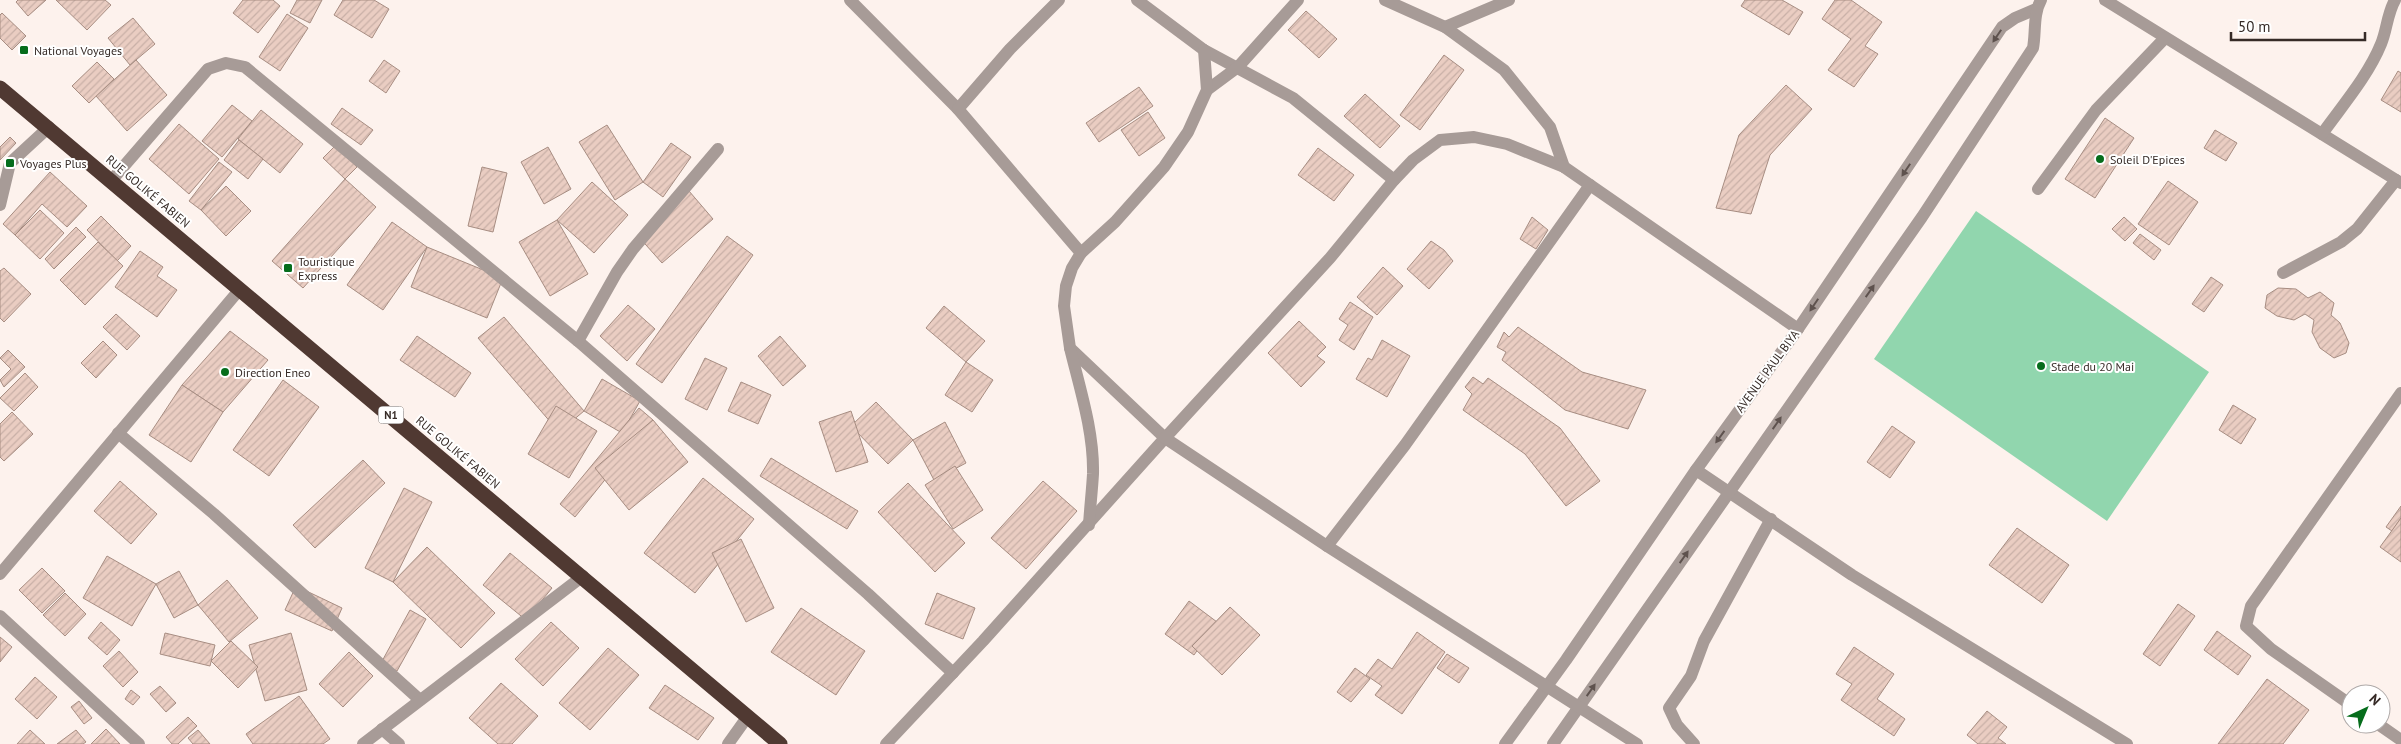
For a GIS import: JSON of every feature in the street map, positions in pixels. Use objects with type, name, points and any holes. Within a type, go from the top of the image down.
[{"type":"highway","name":"RUE GOLIKÉ FABIEN","points":[[0,88],[583,576],[780,744]]},
{"type":"street","points":[[850,0],[958,109],[1081,253]]},
{"type":"street","points":[[958,109],[1010,49],[1059,0]]},
{"type":"street","points":[[1138,0],[1204,50],[1293,98],[1394,180]]},
{"type":"street","points":[[1207,90],[1238,67],[1298,0]]},
{"type":"street","points":[[1384,0],[1445,27],[1504,70],[1550,127],[1564,167]]},
{"type":"street","points":[[1445,27],[1509,0]]},
{"type":"street","points":[[2105,0],[2399,182],[2357,229],[2341,242],[2283,273]]},
{"type":"street","points":[[2322,134],[2365,72],[2381,44],[2395,0]]},
{"type":"street","points":[[1553,744],[1922,217],[2033,48],[2038,4]]},
{"type":"street","name":"AVENUE PAUL BIYA","points":[[1505,744],[1696,470],[1798,329],[2002,28],[2038,4]]},
{"type":"street","points":[[2038,189],[2096,110],[2165,38]]},
{"type":"street","points":[[1089,524],[1093,473],[1090,441],[1084,403],[1070,348],[1064,306],[1065,296],[1072,268],[1081,253],[1115,222],[1164,168],[1188,132],[1207,90],[1204,50]]},
{"type":"street","points":[[111,181],[208,70],[226,63],[245,67],[578,340],[868,594],[953,673]]},
{"type":"street","points":[[0,206],[10,163],[48,127]]},
{"type":"street","points":[[886,744],[953,673],[1330,258],[1394,180],[1413,160],[1440,140],[1474,137],[1507,144],[1564,167],[1798,329]]},
{"type":"street","points":[[578,340],[617,272],[634,248],[718,149]]},
{"type":"street","points":[[1327,546],[1405,444],[1590,186]]},
{"type":"street","points":[[0,574],[240,289]]},
{"type":"street","points":[[1070,348],[1165,438],[1327,546],[1637,744]]},
{"type":"street","points":[[2341,698],[2271,649],[2246,626],[2251,606],[2401,393]]},
{"type":"street","points":[[118,433],[214,514],[420,700]]},
{"type":"street","points":[[1696,470],[1728,493],[1772,519],[1852,575],[2127,744]]},
{"type":"street","points":[[1694,744],[1677,726],[1669,708],[1691,676],[1704,641],[1772,519]]},
{"type":"street","points":[[363,744],[583,576]]},
{"type":"street","points":[[0,616],[139,744]]},
{"type":"street","points":[[728,744],[748,716]]},
{"type":"street","points":[[382,729],[399,744]]},
{"type":"green space","name":"Stade du 20 Mai","points":[[1976,211],[2209,372],[2107,521],[1874,359]]},
{"type":"building","points":[[18,0],[46,0],[28,16],[16,2]]},
{"type":"building","points":[[56,0],[105,0],[111,5],[87,30]]},
{"type":"building","points":[[243,0],[273,0],[280,6],[258,33],[233,13]]},
{"type":"building","points":[[297,0],[322,0],[310,23],[290,13]]},
{"type":"building","points":[[343,0],[374,0],[389,9],[372,38],[334,15]]},
{"type":"building","points":[[1745,0],[1782,0],[1803,12],[1789,35],[1741,6]]},
{"type":"building","points":[[1835,0],[1851,0],[1882,22],[1865,46],[1878,54],[1854,87],[1828,70],[1851,39],[1822,19]]},
{"type":"building","points":[[1306,11],[1337,39],[1319,58],[1288,30]]},
{"type":"building","points":[[2,13],[26,36],[12,50],[0,38],[0,15]]},
{"type":"building","points":[[287,14],[308,28],[280,71],[259,57]]},
{"type":"building","points":[[133,18],[155,44],[130,65],[108,38]]},
{"type":"building","points":[[1444,55],[1464,70],[1420,130],[1400,115]]},
{"type":"building","points":[[136,60],[167,95],[127,131],[96,96]]},
{"type":"building","points":[[384,60],[400,71],[386,93],[369,81]]},
{"type":"building","points":[[97,62],[114,79],[89,103],[72,86]]},
{"type":"building","points":[[2398,71],[2401,73],[2401,112],[2381,100]]},
{"type":"building","points":[[1786,85],[1812,109],[1770,155],[1751,214],[1716,208],[1739,135]]},
{"type":"building","points":[[1139,87],[1153,106],[1099,142],[1086,123]]},
{"type":"building","points":[[1365,94],[1400,126],[1380,148],[1344,116]]},
{"type":"building","points":[[232,105],[252,121],[222,157],[202,141]]},
{"type":"building","points":[[342,108],[373,130],[361,145],[331,124]]},
{"type":"building","points":[[261,110],[303,144],[280,173],[238,139]]},
{"type":"building","points":[[1148,112],[1165,138],[1139,156],[1121,130]]},
{"type":"building","name":"Soleil D'Epices","points":[[2105,118],[2134,138],[2095,198],[2065,179]]},
{"type":"building","points":[[179,124],[219,159],[189,194],[149,159]]},
{"type":"building","points":[[607,125],[643,182],[615,200],[579,142]]},
{"type":"building","points":[[2215,130],[2237,143],[2226,161],[2204,148]]},
{"type":"building","points":[[10,137],[16,143],[0,160],[0,147]]},
{"type":"building","points":[[239,140],[263,159],[248,179],[224,160]]},
{"type":"building","points":[[671,143],[691,157],[663,197],[643,182]]},
{"type":"building","points":[[335,146],[357,167],[345,179],[323,158]]},
{"type":"building","points":[[548,147],[571,189],[544,204],[521,162]]},
{"type":"building","points":[[1318,148],[1354,175],[1334,201],[1298,175]]},
{"type":"building","points":[[219,162],[232,172],[201,210],[189,201]]},
{"type":"building","points":[[482,167],[507,173],[493,232],[468,226]]},
{"type":"building","points":[[50,172],[87,206],[67,227],[42,204],[15,235],[3,224]]},
{"type":"building","points":[[345,179],[376,207],[303,288],[272,261]]},
{"type":"building","points":[[2168,181],[2198,202],[2169,245],[2138,224]]},
{"type":"building","points":[[592,182],[628,215],[594,253],[557,220]]},
{"type":"building","points":[[226,186],[251,211],[226,236],[201,210]]},
{"type":"building","points":[[689,191],[713,219],[662,263],[638,236]]},
{"type":"building","points":[[40,210],[64,233],[40,259],[15,235]]},
{"type":"building","points":[[101,216],[131,246],[117,261],[87,230]]},
{"type":"building","points":[[1532,217],[1548,230],[1536,249],[1520,239]]},
{"type":"building","points":[[2124,217],[2137,229],[2125,241],[2112,229]]},
{"type":"building","points":[[557,220],[588,274],[550,296],[519,242]]},
{"type":"building","points":[[392,222],[427,247],[383,310],[347,285]]},
{"type":"building","points":[[76,227],[86,237],[54,269],[45,259]]},
{"type":"building","points":[[2140,234],[2161,250],[2154,260],[2133,243]]},
{"type":"building","points":[[727,236],[753,255],[662,383],[636,364]]},
{"type":"building","points":[[1431,241],[1444,250],[1453,261],[1429,289],[1407,269]]},
{"type":"building","points":[[98,242],[123,266],[85,305],[60,280]]},
{"type":"building","points":[[427,247],[503,278],[487,318],[411,287]]},
{"type":"building","points":[[140,251],[163,267],[157,276],[177,290],[157,317],[115,287]]},
{"type":"building","points":[[1383,267],[1403,286],[1377,315],[1357,297]]},
{"type":"building","points":[[4,268],[31,294],[4,322],[0,318],[0,271]]},
{"type":"building","points":[[2211,277],[2223,285],[2204,312],[2192,304]]},
{"type":"building","points":[[2278,288],[2296,289],[2308,298],[2320,292],[2334,303],[2331,315],[2340,323],[2349,343],[2346,353],[2334,358],[2320,348],[2312,332],[2314,320],[2305,314],[2294,320],[2277,316],[2265,308],[2267,295]]},
{"type":"building","points":[[1350,302],[1373,317],[1354,350],[1339,340],[1348,325],[1339,319]]},
{"type":"building","points":[[628,305],[655,329],[627,361],[600,336]]},
{"type":"building","points":[[944,306],[985,341],[966,362],[926,328]]},
{"type":"building","points":[[116,314],[140,336],[127,350],[103,327]]},
{"type":"building","points":[[504,317],[584,411],[559,432],[478,338]]},
{"type":"building","points":[[1299,321],[1326,347],[1317,356],[1325,362],[1301,387],[1268,353]]},
{"type":"building","points":[[1518,327],[1582,372],[1646,390],[1628,429],[1565,410],[1502,360],[1506,352],[1497,347],[1504,332],[1509,337]]},
{"type":"building","name":"Direction Eneo","points":[[230,331],[268,360],[223,412],[182,385]]},
{"type":"building","points":[[417,336],[471,373],[455,397],[400,360]]},
{"type":"building","points":[[780,336],[806,366],[783,386],[758,356]]},
{"type":"building","points":[[1382,340],[1410,356],[1387,397],[1356,379],[1368,358],[1372,360]]},
{"type":"building","points":[[103,341],[117,355],[96,378],[81,363]]},
{"type":"building","points":[[8,350],[25,367],[4,387],[0,380],[11,369],[0,358]]},
{"type":"building","points":[[705,358],[727,368],[707,410],[685,399]]},
{"type":"building","points":[[966,362],[993,380],[972,412],[945,395]]},
{"type":"building","points":[[25,373],[38,387],[14,411],[0,398]]},
{"type":"building","points":[[1473,377],[1483,384],[1488,378],[1560,428],[1600,481],[1566,506],[1525,454],[1463,410],[1472,394],[1465,387]]},
{"type":"building","points":[[602,379],[640,401],[622,433],[584,411]]},
{"type":"building","points":[[283,380],[319,407],[269,476],[233,450]]},
{"type":"building","points":[[741,382],[771,395],[758,424],[728,411]]},
{"type":"building","points":[[182,385],[223,412],[191,462],[149,435]]},
{"type":"building","points":[[876,402],[913,440],[888,464],[851,426]]},
{"type":"building","points":[[2233,405],[2256,419],[2241,444],[2219,430]]},
{"type":"building","points":[[556,406],[597,431],[569,478],[528,454]]},
{"type":"building","points":[[639,408],[653,420],[575,517],[560,504]]},
{"type":"building","points":[[851,411],[868,462],[836,472],[819,422]]},
{"type":"building","points":[[12,412],[33,434],[4,461],[0,457],[0,424]]},
{"type":"building","points":[[653,420],[688,462],[629,510],[595,468]]},
{"type":"building","points":[[945,422],[966,463],[934,480],[913,440]]},
{"type":"building","points":[[1892,426],[1915,442],[1890,478],[1867,462]]},
{"type":"building","points":[[771,458],[858,511],[847,529],[760,476]]},
{"type":"building","points":[[363,460],[385,483],[315,548],[293,525]]},
{"type":"building","points":[[955,466],[983,510],[953,529],[925,485]]},
{"type":"building","points":[[703,478],[754,519],[695,593],[644,553]]},
{"type":"building","points":[[120,481],[157,514],[131,544],[94,511]]},
{"type":"building","points":[[1043,481],[1077,511],[1026,569],[991,538]]},
{"type":"building","points":[[908,483],[965,543],[935,572],[878,512]]},
{"type":"building","points":[[404,488],[432,502],[393,582],[365,568]]},
{"type":"building","points":[[2401,506],[2401,518],[2392,531],[2386,527]]},
{"type":"building","points":[[2401,518],[2401,562],[2380,547]]},
{"type":"building","points":[[2017,528],[2069,565],[2042,603],[1989,565]]},
{"type":"building","points":[[741,539],[774,608],[746,622],[712,553]]},
{"type":"building","points":[[427,547],[495,613],[461,648],[393,582]]},
{"type":"building","points":[[510,553],[552,588],[526,620],[483,585]]},
{"type":"building","points":[[107,556],[156,584],[132,626],[83,598]]},
{"type":"building","points":[[42,568],[65,591],[42,613],[19,590]]},
{"type":"building","points":[[179,571],[198,605],[174,618],[156,584]]},
{"type":"building","points":[[227,580],[258,618],[229,642],[198,605]]},
{"type":"building","points":[[296,586],[342,608],[332,631],[285,610]]},
{"type":"building","points":[[65,593],[86,614],[65,636],[43,615]]},
{"type":"building","points":[[937,593],[975,608],[963,639],[925,624]]},
{"type":"building","points":[[1189,601],[1217,622],[1194,655],[1165,634]]},
{"type":"building","points":[[2178,604],[2195,616],[2160,666],[2143,654]]},
{"type":"building","points":[[1230,607],[1260,635],[1222,675],[1192,646]]},
{"type":"building","points":[[801,608],[865,651],[836,695],[771,652]]},
{"type":"building","points":[[410,610],[426,619],[397,671],[381,663]]},
{"type":"building","points":[[101,622],[120,640],[107,655],[88,638]]},
{"type":"building","points":[[551,622],[579,648],[543,686],[515,659]]},
{"type":"building","points":[[2217,631],[2251,656],[2238,675],[2204,650]]},
{"type":"building","points":[[1417,632],[1445,652],[1402,714],[1375,695],[1382,686],[1366,675],[1378,659],[1392,669]]},
{"type":"building","points":[[165,633],[215,645],[210,666],[160,654]]},
{"type":"building","points":[[291,633],[307,690],[265,701],[249,645]]},
{"type":"building","points":[[0,637],[12,647],[0,662]]},
{"type":"building","points":[[231,641],[258,667],[238,688],[211,661]]},
{"type":"building","points":[[1854,647],[1894,674],[1877,699],[1905,719],[1894,736],[1841,700],[1852,684],[1836,674]]},
{"type":"building","points":[[608,648],[639,675],[590,730],[559,703]]},
{"type":"building","points":[[119,651],[138,672],[123,687],[103,666]]},
{"type":"building","points":[[349,652],[373,676],[343,707],[319,684]]},
{"type":"building","points":[[1447,654],[1469,668],[1459,683],[1437,668]]},
{"type":"building","points":[[1355,668],[1370,679],[1351,702],[1337,692]]},
{"type":"building","points":[[35,677],[57,697],[37,719],[15,699]]},
{"type":"building","points":[[2267,679],[2309,710],[2283,744],[2218,744]]},
{"type":"building","points":[[501,683],[538,716],[512,744],[498,744],[469,718]]},
{"type":"building","points":[[665,685],[714,718],[698,740],[649,708]]},
{"type":"building","points":[[160,686],[176,703],[166,712],[150,694]]},
{"type":"building","points":[[131,690],[140,697],[133,705],[125,699]]},
{"type":"building","points":[[299,696],[330,739],[323,744],[253,744],[246,734]]},
{"type":"building","points":[[79,701],[92,718],[84,724],[71,707]]},
{"type":"building","points":[[1987,711],[2007,727],[1998,738],[2006,744],[1978,744],[1967,735]]},
{"type":"building","points":[[188,717],[197,726],[178,744],[172,744],[166,737]]},
{"type":"building","points":[[106,729],[120,744],[91,744]]},
{"type":"building","points":[[30,730],[45,744],[17,744]]},
{"type":"building","points":[[76,730],[86,742],[83,744],[57,744]]},
{"type":"building","points":[[198,730],[210,744],[193,744],[188,738]]},
{"type":"place","name":"National Voyages","points":[[24,50]]},
{"type":"place","name":"Soleil D'Epices","points":[[2100,159]]},
{"type":"place","name":"Voyages Plus","points":[[10,163]]},
{"type":"place","name":"Touristique Express","points":[[288,268]]},
{"type":"place","name":"Stade du 20 Mai","points":[[2041,366]]},
{"type":"place","name":"Direction Eneo","points":[[225,372]]}]
